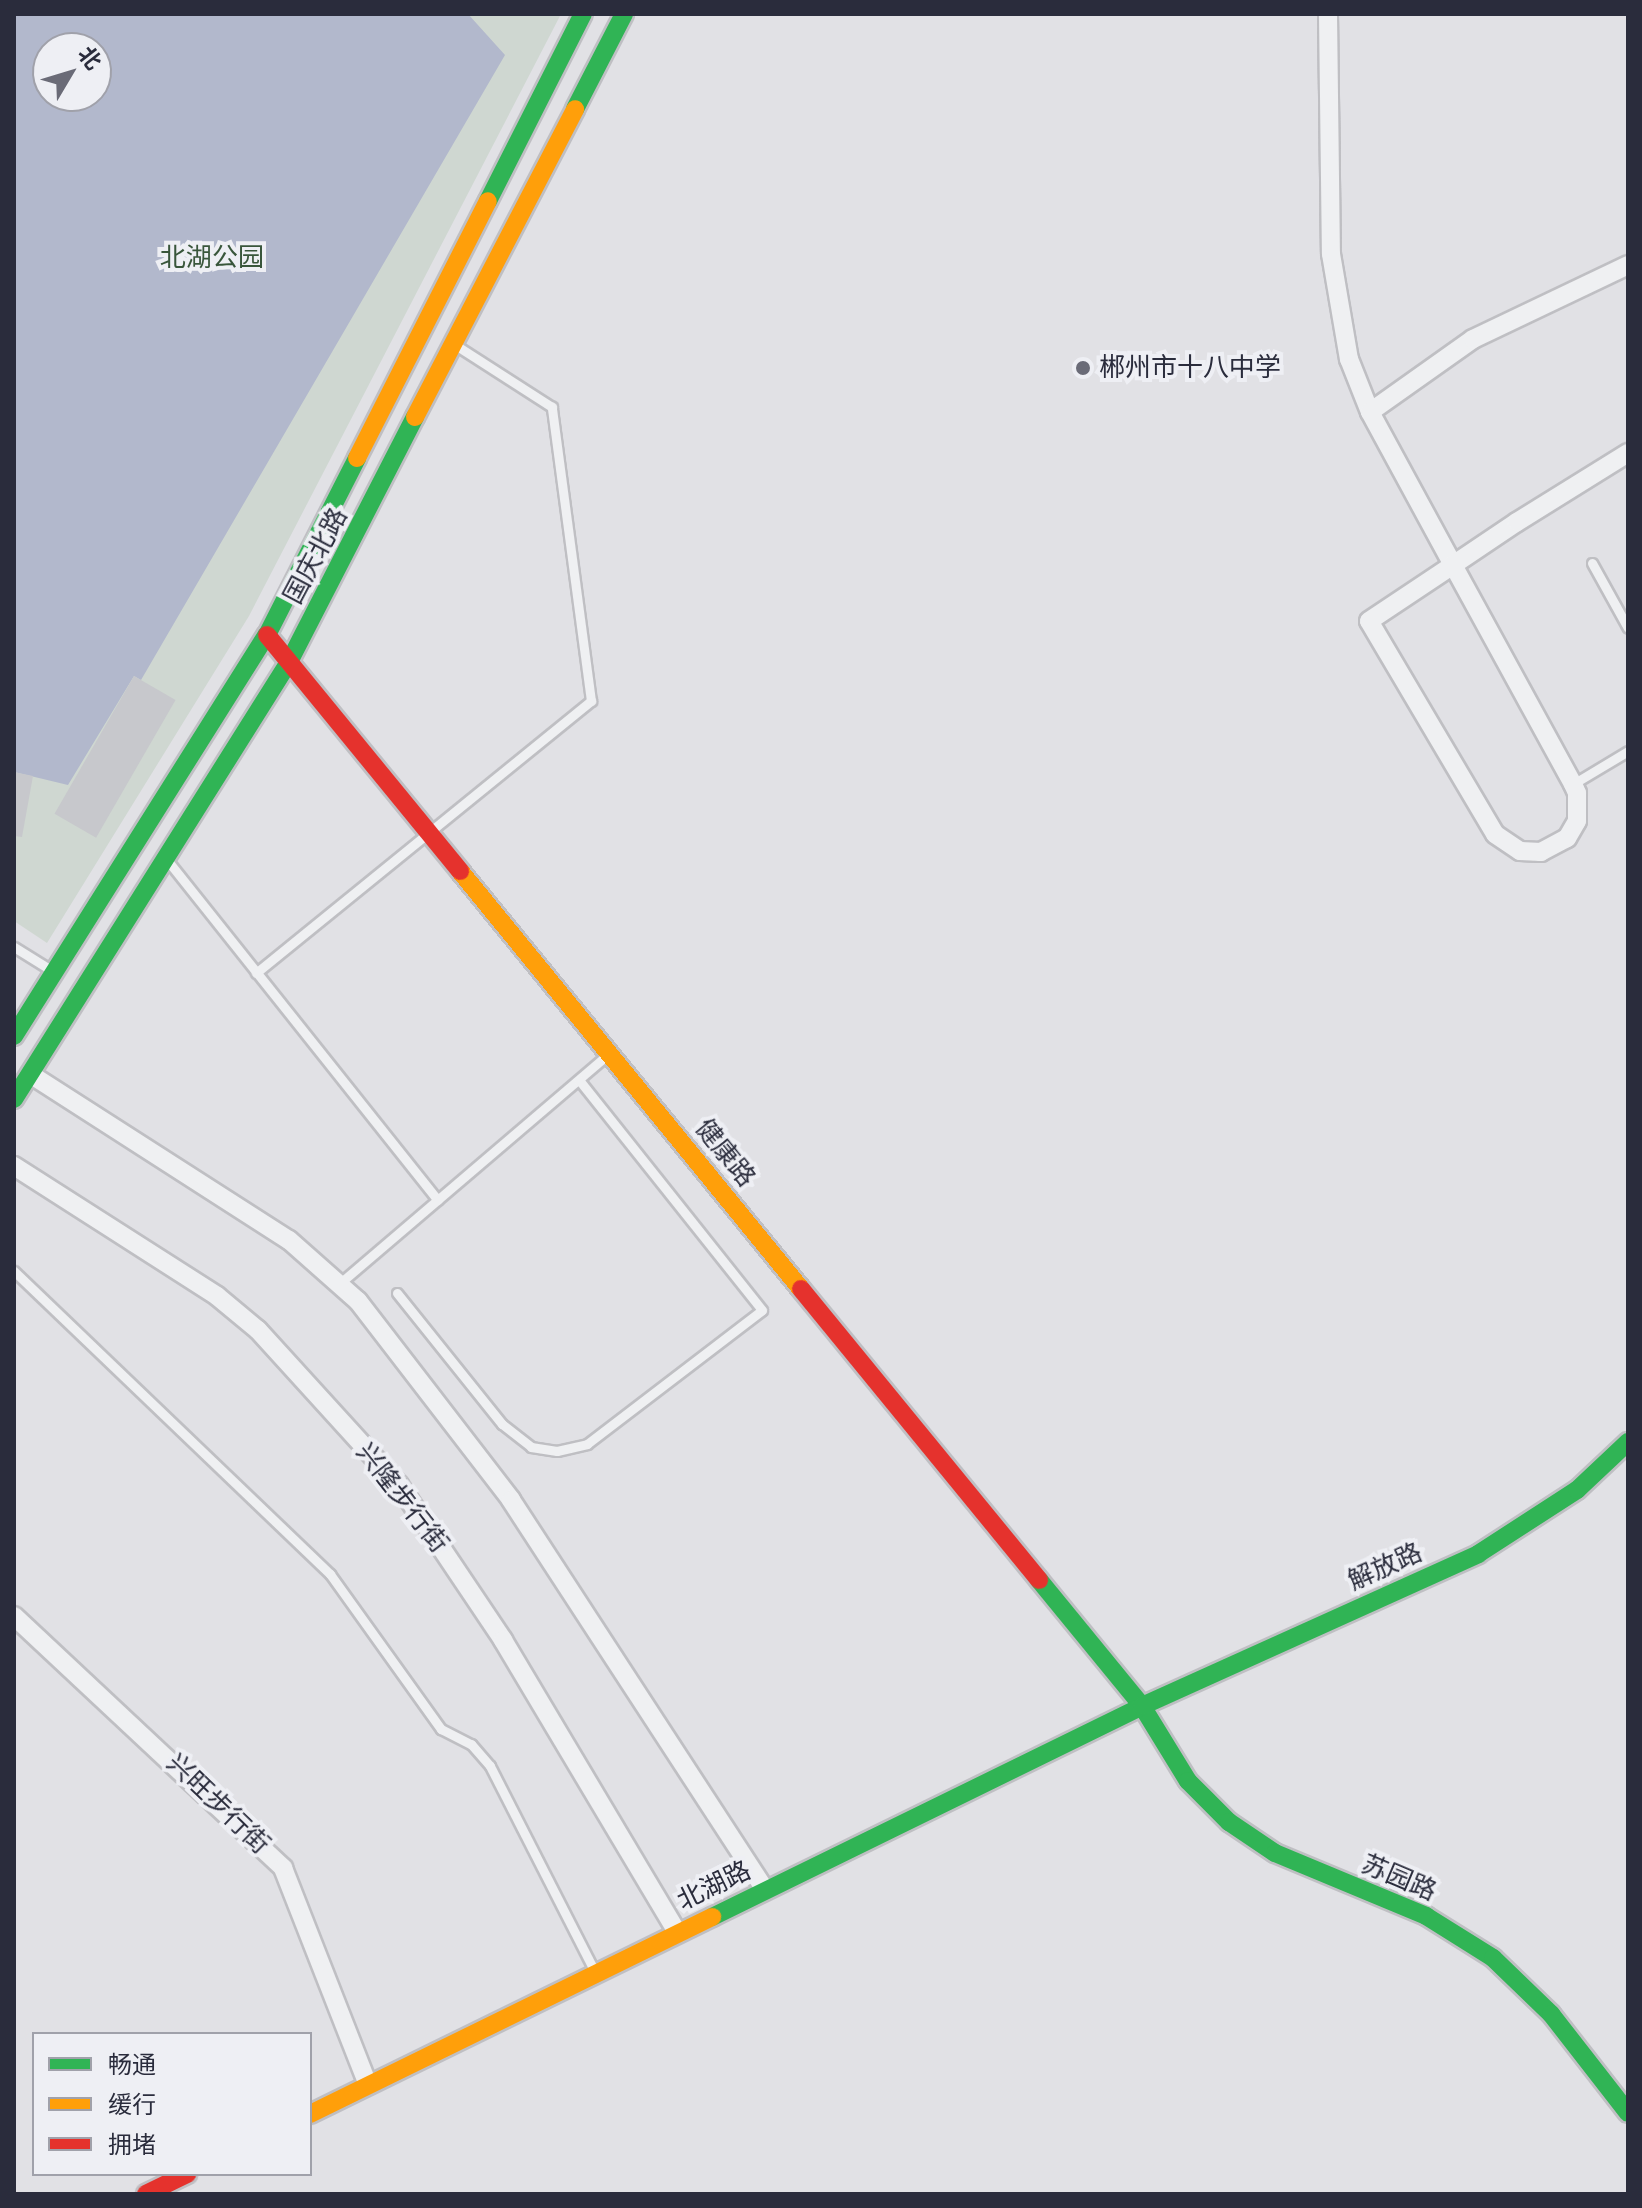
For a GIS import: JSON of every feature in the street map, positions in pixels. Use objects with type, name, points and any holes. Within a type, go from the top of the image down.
[{"type":"street","name":"国庆北路","points":[[14,1036],[267,635],[583,14]]},
{"type":"street","name":"国庆北路","points":[[14,1099],[289,662],[457,346],[624,14]]},
{"type":"street","points":[[1333,16],[1332,279],[1345,345],[1370,412],[1453,565],[1573,784],[1577,821],[1560,844],[1530,853],[1502,841],[1369,621],[1453,565],[1628,453]]},
{"type":"street","points":[[1370,412],[1473,339],[1628,265]]},
{"type":"street","name":"健康路","points":[[267,635],[1142,1706]]},
{"type":"street","points":[[30,1074],[289,1240],[339,1284],[511,1500],[765,1890]]},
{"type":"street","name":"兴隆步行街","points":[[14,1166],[217,1296],[258,1330],[399,1485],[503,1640],[678,1933]]},
{"type":"street","name":"解放路","points":[[1142,1706],[1478,1554],[1577,1490],[1628,1442]]},
{"type":"street","name":"兴旺步行街","points":[[14,1616],[283,1868],[368,2085]]},
{"type":"street","name":"北湖路","points":[[312,2113],[1142,1706]]},
{"type":"street","name":"苏园路","points":[[1142,1706],[1179,1770],[1229,1822],[1275,1853],[1426,1916],[1482,1950],[1551,2014],[1628,2113]]},
{"type":"street","points":[[146,2194],[183,2176]]},
{"type":"lane","points":[[256,973],[427,831],[591,701],[552,407],[457,346]]},
{"type":"lane","points":[[1592,563],[1628,628]]},
{"type":"lane","points":[[1573,784],[1628,751]]},
{"type":"lane","points":[[166,859],[438,1200]]},
{"type":"lane","points":[[14,947],[54,972]]},
{"type":"lane","points":[[339,1284],[609,1053]]},
{"type":"lane","points":[[397,1293],[502,1424],[531,1447],[557,1451],[587,1444],[762,1310],[579,1080]]},
{"type":"lane","points":[[14,1271],[330,1574],[431,1717],[471,1744],[490,1766],[596,1974]]},
{"type":"green space","name":"北湖公园","points":[[14,14],[561,14],[249,616],[47,943],[14,921]]},
{"type":"water","name":"北湖公园","points":[[14,14],[468,14],[505,55],[141,680],[134,676],[68,785],[14,772]]},
{"type":"building","points":[[134,676],[176,700],[96,838],[54,814]]},
{"type":"building","points":[[14,772],[33,776],[22,837],[14,836]]},
{"type":"traffic: fast","points":[[488,201],[583,14]]},
{"type":"traffic: fast","points":[[575,109],[624,14]]},
{"type":"traffic: fast","points":[[14,1099],[289,662],[415,417]]},
{"type":"traffic: fast","points":[[14,1036],[267,635],[357,458]]},
{"type":"traffic: fast","points":[[712,1917],[1142,1706],[1478,1554],[1577,1490],[1628,1442]]},
{"type":"traffic: fast","points":[[1039,1580],[1142,1706],[1188,1781],[1229,1822],[1275,1853],[1426,1916],[1493,1958],[1551,2014],[1628,2113]]},
{"type":"traffic: slow","points":[[415,417],[575,109]]},
{"type":"traffic: slow","points":[[357,458],[488,201]]},
{"type":"traffic: slow","points":[[460,871],[801,1289]]},
{"type":"traffic: slow","points":[[312,2113],[712,1917]]},
{"type":"traffic: jam","points":[[267,635],[460,871]]},
{"type":"traffic: jam","points":[[801,1289],[1039,1580]]},
{"type":"traffic: jam","points":[[146,2194],[183,2176]]},
{"type":"place","name":"郴州市十八中学","points":[[1083,368]]}]
